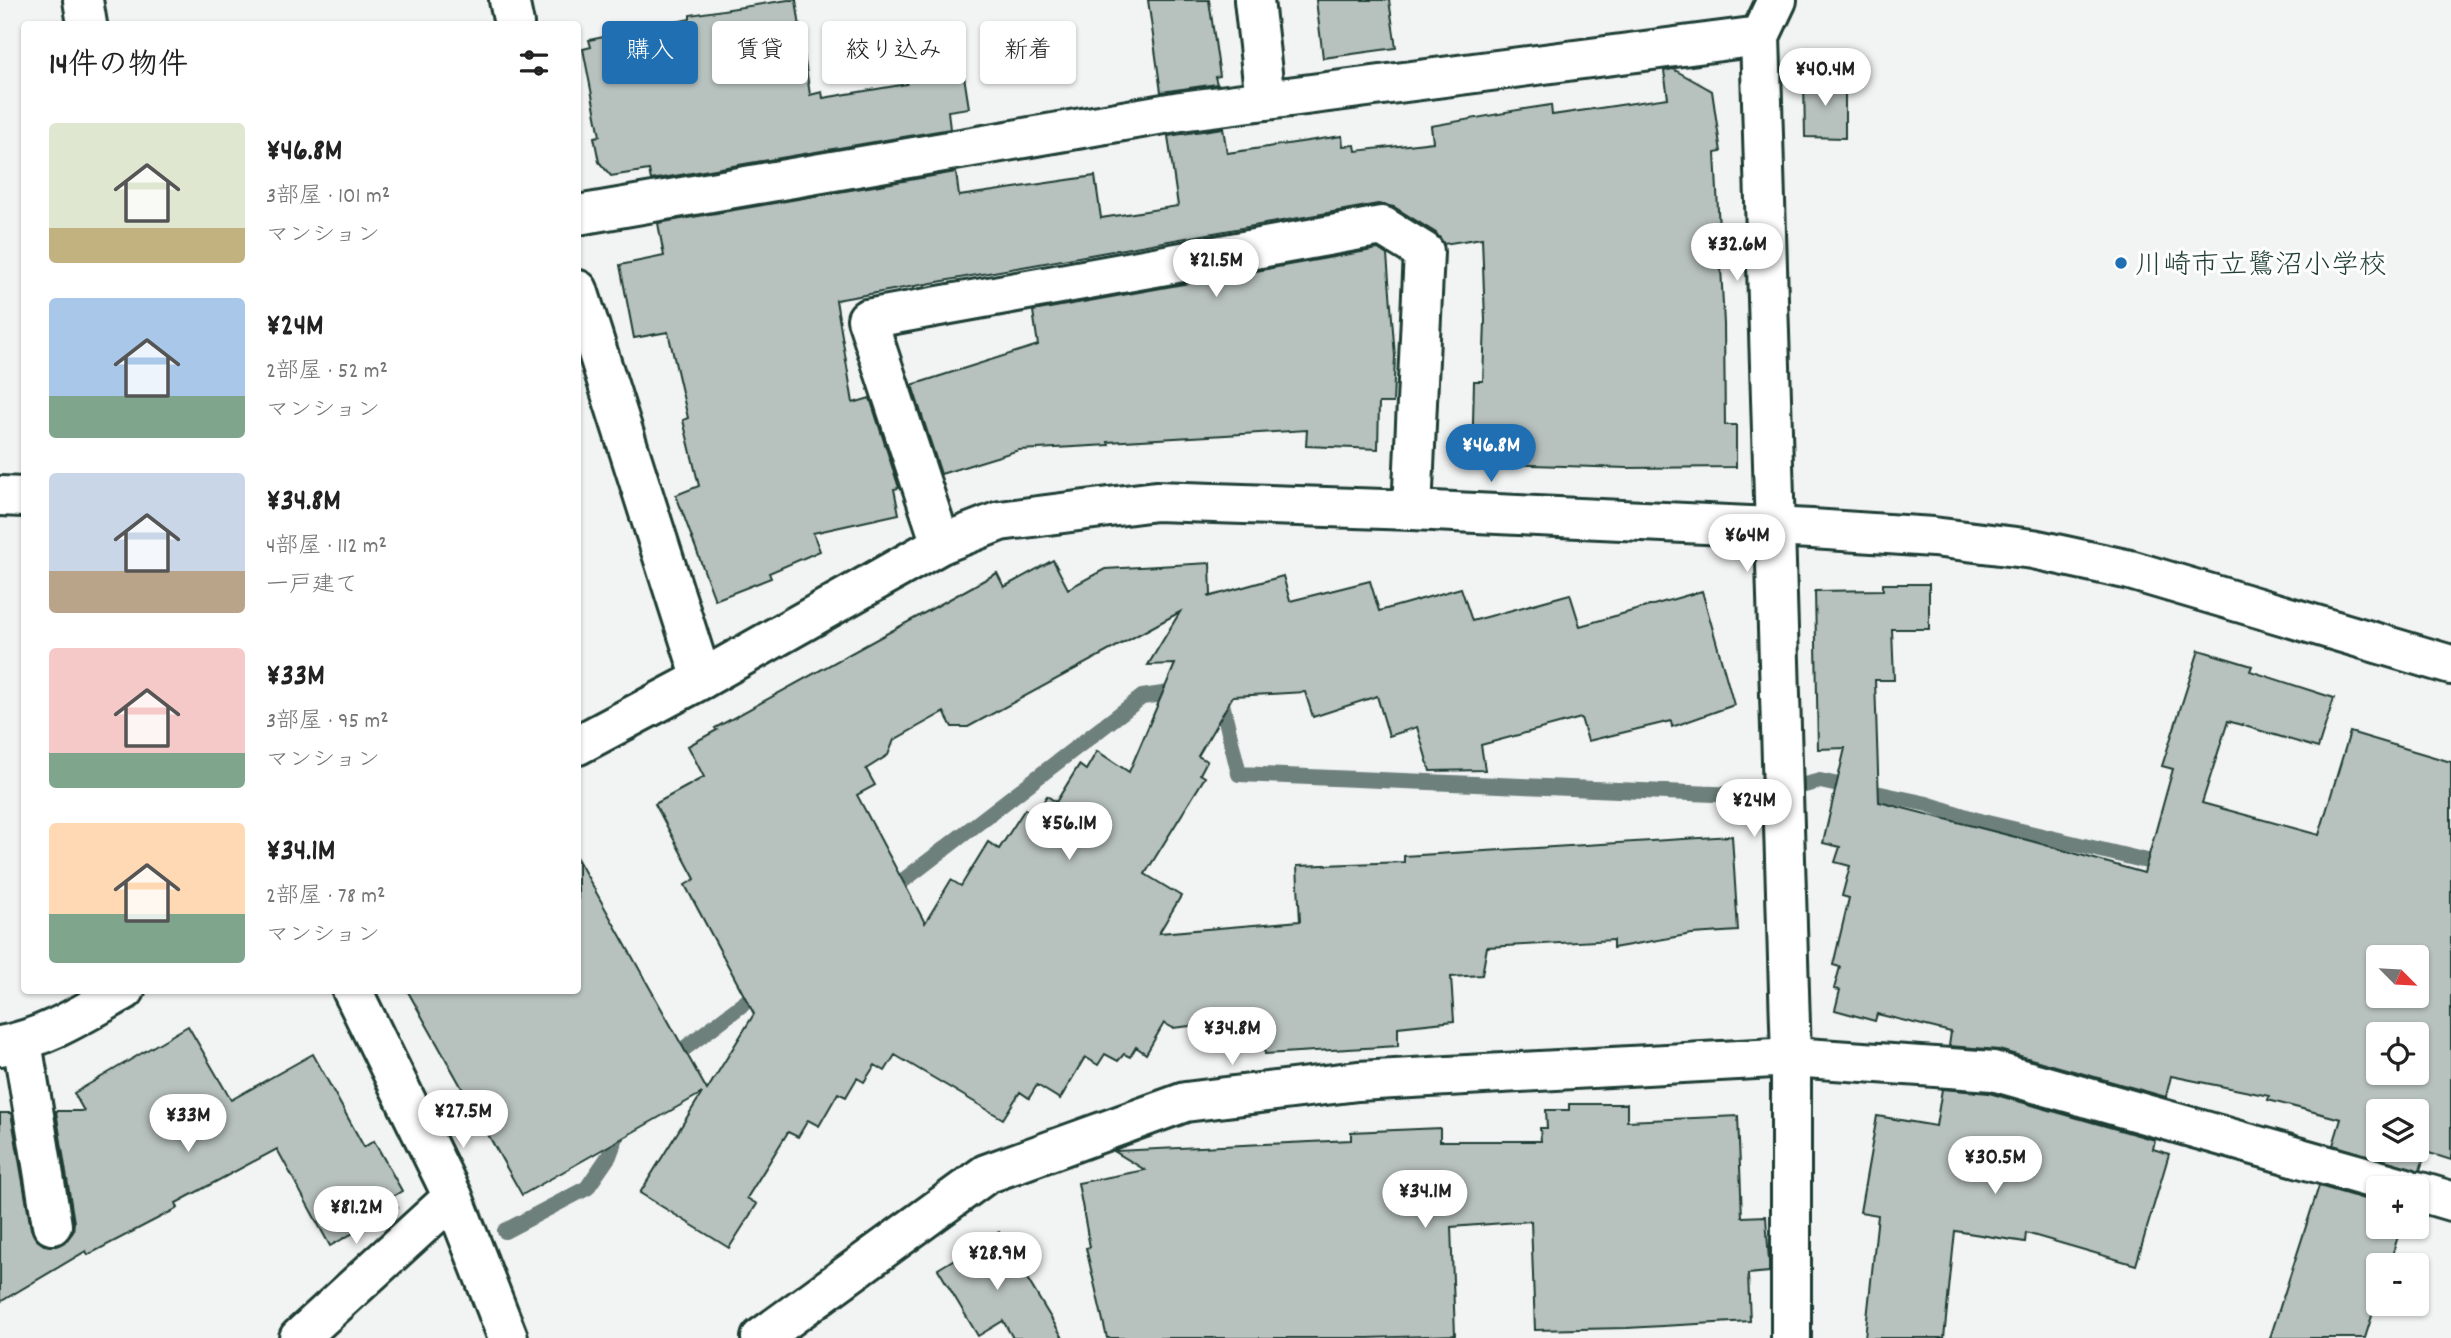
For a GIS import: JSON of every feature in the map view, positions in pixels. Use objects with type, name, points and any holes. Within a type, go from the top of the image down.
[{"type":"street","points":[[83,0],[86,21]]},
{"type":"street","points":[[509,0],[513,21]]},
{"type":"street","points":[[1254,0],[1265,100]]},
{"type":"street","points":[[1777,0],[1760,36],[1791,1057],[1791,1338]]},
{"type":"street","points":[[581,214],[1181,111],[1760,36]]},
{"type":"street","points":[[941,544],[867,319],[1382,226],[1424,252],[1412,510]]},
{"type":"street","points":[[581,299],[702,679]]},
{"type":"street","points":[[0,496],[21,497]]},
{"type":"street","points":[[581,743],[702,679],[941,544],[1000,521],[1156,501],[1412,510],[1933,537],[2033,550],[2130,570],[2451,665]]},
{"type":"street","points":[[52,1225],[11,1044],[50,1031],[118,994]]},
{"type":"street","points":[[354,994],[453,1197],[508,1338]]},
{"type":"street","points":[[761,1338],[986,1174],[1185,1102],[1358,1081],[1791,1057],[1993,1071],[2366,1177]]},
{"type":"street","points":[[2429,1195],[2451,1201]]},
{"type":"street","points":[[299,1338],[453,1197]]},
{"type":"building","points":[[796,0],[799,21],[712,21],[712,84],[808,84],[808,81],[810,95],[822,92],[823,98],[907,84],[965,84],[969,108],[948,111],[950,129],[651,180],[649,170],[611,176],[599,162],[594,137],[600,136],[583,49],[591,47],[589,40],[602,37],[602,84],[698,84],[698,21],[680,21],[690,19],[690,15]]},
{"type":"building","points":[[1148,0],[1209,0],[1220,76],[1215,77],[1217,84],[1161,92]]},
{"type":"building","points":[[1316,0],[1389,0],[1396,48],[1323,58]]},
{"type":"building","points":[[1673,69],[1712,91],[1721,152],[1715,153],[1724,324],[1725,425],[1736,425],[1736,467],[1627,468],[1472,463],[1474,381],[1483,381],[1485,320],[1482,238],[1444,244],[1436,233],[1394,207],[1378,204],[836,300],[853,403],[870,398],[899,488],[894,489],[899,514],[813,533],[820,551],[769,573],[771,578],[715,600],[676,495],[699,486],[683,420],[688,418],[668,332],[634,338],[620,265],[664,256],[658,223],[956,172],[959,196],[1095,176],[1101,218],[1178,206],[1168,136],[1223,128],[1227,153],[1342,136],[1343,146],[1355,145],[1356,151],[1433,142],[1431,126],[1505,112],[1551,105],[1552,115],[1668,98],[1664,71]]},
{"type":"building","points":[[1804,79],[1845,80],[1845,138],[1805,137]]},
{"type":"building","points":[[1378,249],[1387,255],[1395,356],[1393,403],[1379,403],[1378,449],[1306,446],[1307,430],[1019,450],[941,474],[912,385],[1038,345],[1033,311]]},
{"type":"building","points":[[1053,560],[1068,589],[1105,569],[1210,563],[1211,595],[1208,597],[1283,576],[1290,601],[1370,581],[1379,611],[1461,588],[1472,621],[1570,594],[1580,626],[1702,591],[1734,705],[1672,727],[1671,721],[1588,741],[1581,718],[1481,745],[1485,770],[1430,771],[1417,727],[1389,736],[1377,696],[1313,717],[1305,692],[1233,696],[1198,756],[1207,761],[1200,774],[1205,777],[1145,874],[1181,896],[1159,933],[1300,921],[1297,866],[1404,862],[1404,856],[1732,836],[1738,931],[1692,934],[1613,948],[1613,940],[1487,947],[1482,975],[1451,977],[1454,1021],[1398,1027],[1398,1046],[1265,1054],[1259,1018],[1173,1028],[1164,1023],[1146,1054],[1136,1047],[1130,1057],[1124,1054],[1118,1061],[1105,1054],[1098,1065],[1085,1057],[1060,1099],[1037,1085],[1029,1098],[1020,1092],[1003,1119],[895,1055],[885,1071],[875,1065],[864,1082],[857,1078],[846,1097],[838,1093],[819,1126],[808,1120],[798,1137],[788,1132],[747,1198],[757,1204],[729,1248],[640,1193],[702,1093],[522,1195],[409,994],[581,994],[581,865],[707,1090],[754,1014],[685,885],[695,879],[655,804],[704,777],[688,746],[717,730],[715,728],[997,573],[1004,587]],"holes":[[[1180,612],[1148,665],[1175,664],[1129,772],[1097,751],[1086,770],[1079,765],[1056,802],[1047,796],[1035,815],[1025,809],[999,849],[988,842],[961,886],[951,880],[925,923],[857,795],[875,785],[866,769],[888,755],[894,740],[944,712],[952,727],[968,727]]]},
{"type":"building","points":[[1883,584],[1929,584],[1929,629],[1892,629],[1894,680],[1875,680],[1879,802],[2144,873],[2173,769],[2162,766],[2199,650],[2252,666],[2250,671],[2334,698],[2318,748],[2228,721],[2202,803],[2319,835],[2350,732],[2451,762],[2451,1160],[2429,1153],[2429,1099],[2366,1099],[2366,1155],[2333,1145],[2341,1119],[2268,1100],[2269,1096],[2171,1076],[2166,1097],[1999,1050],[1949,1046],[1951,1032],[1877,1014],[1875,1021],[1835,1010],[1840,990],[1834,989],[1840,967],[1833,965],[1849,898],[1842,896],[1850,866],[1835,862],[1840,847],[1823,843],[1845,748],[1818,749],[1815,591],[1883,590]]},
{"type":"building","points":[[188,1026],[231,1100],[313,1054],[364,1147],[374,1141],[402,1191],[392,1197],[398,1208],[330,1246],[277,1149],[176,1203],[178,1208],[88,1255],[86,1251],[0,1302],[0,1113],[11,1113],[31,1229],[36,1239],[44,1245],[56,1246],[66,1241],[73,1232],[74,1222],[56,1111],[84,1111],[74,1093]]},
{"type":"building","points":[[1942,1089],[1989,1093],[2155,1140],[2153,1149],[2169,1154],[2136,1265],[2026,1233],[2025,1242],[1955,1231],[1944,1338],[1865,1338],[1878,1215],[1860,1212],[1877,1116],[1936,1126]]},
{"type":"building","points":[[1569,1104],[1627,1104],[1627,1121],[1738,1116],[1742,1217],[1766,1216],[1769,1262],[1769,1272],[1748,1274],[1750,1321],[1535,1330],[1531,1221],[1451,1227],[1455,1335],[1368,1338],[1107,1338],[1086,1248],[1090,1247],[1078,1183],[1145,1170],[1114,1151],[1351,1140],[1351,1132],[1440,1128],[1440,1141],[1541,1141],[1540,1128],[1547,1128],[1546,1110],[1569,1110]]},
{"type":"building","points":[[2390,1162],[2423,1162],[2420,1170]]},
{"type":"building","points":[[2319,1186],[2366,1200],[2366,1239],[2397,1239],[2393,1253],[2366,1253],[2366,1316],[2372,1316],[2365,1338],[2270,1338]]},
{"type":"building","points":[[999,1232],[1063,1338],[1013,1338],[1003,1321],[978,1336],[938,1269]]},
{"type":"waterway","points":[[887,893],[1142,697],[1183,691]]},
{"type":"waterway","points":[[1219,691],[1239,774],[1762,796],[1820,781],[1927,804],[1983,822],[2168,866]]},
{"type":"waterway","points":[[668,1061],[764,988]]},
{"type":"waterway","points":[[505,1231],[587,1188],[609,1156],[621,1124]]},
{"type":"place","name":"川崎市立鷺沼小学校","points":[[2121,263]]}]
